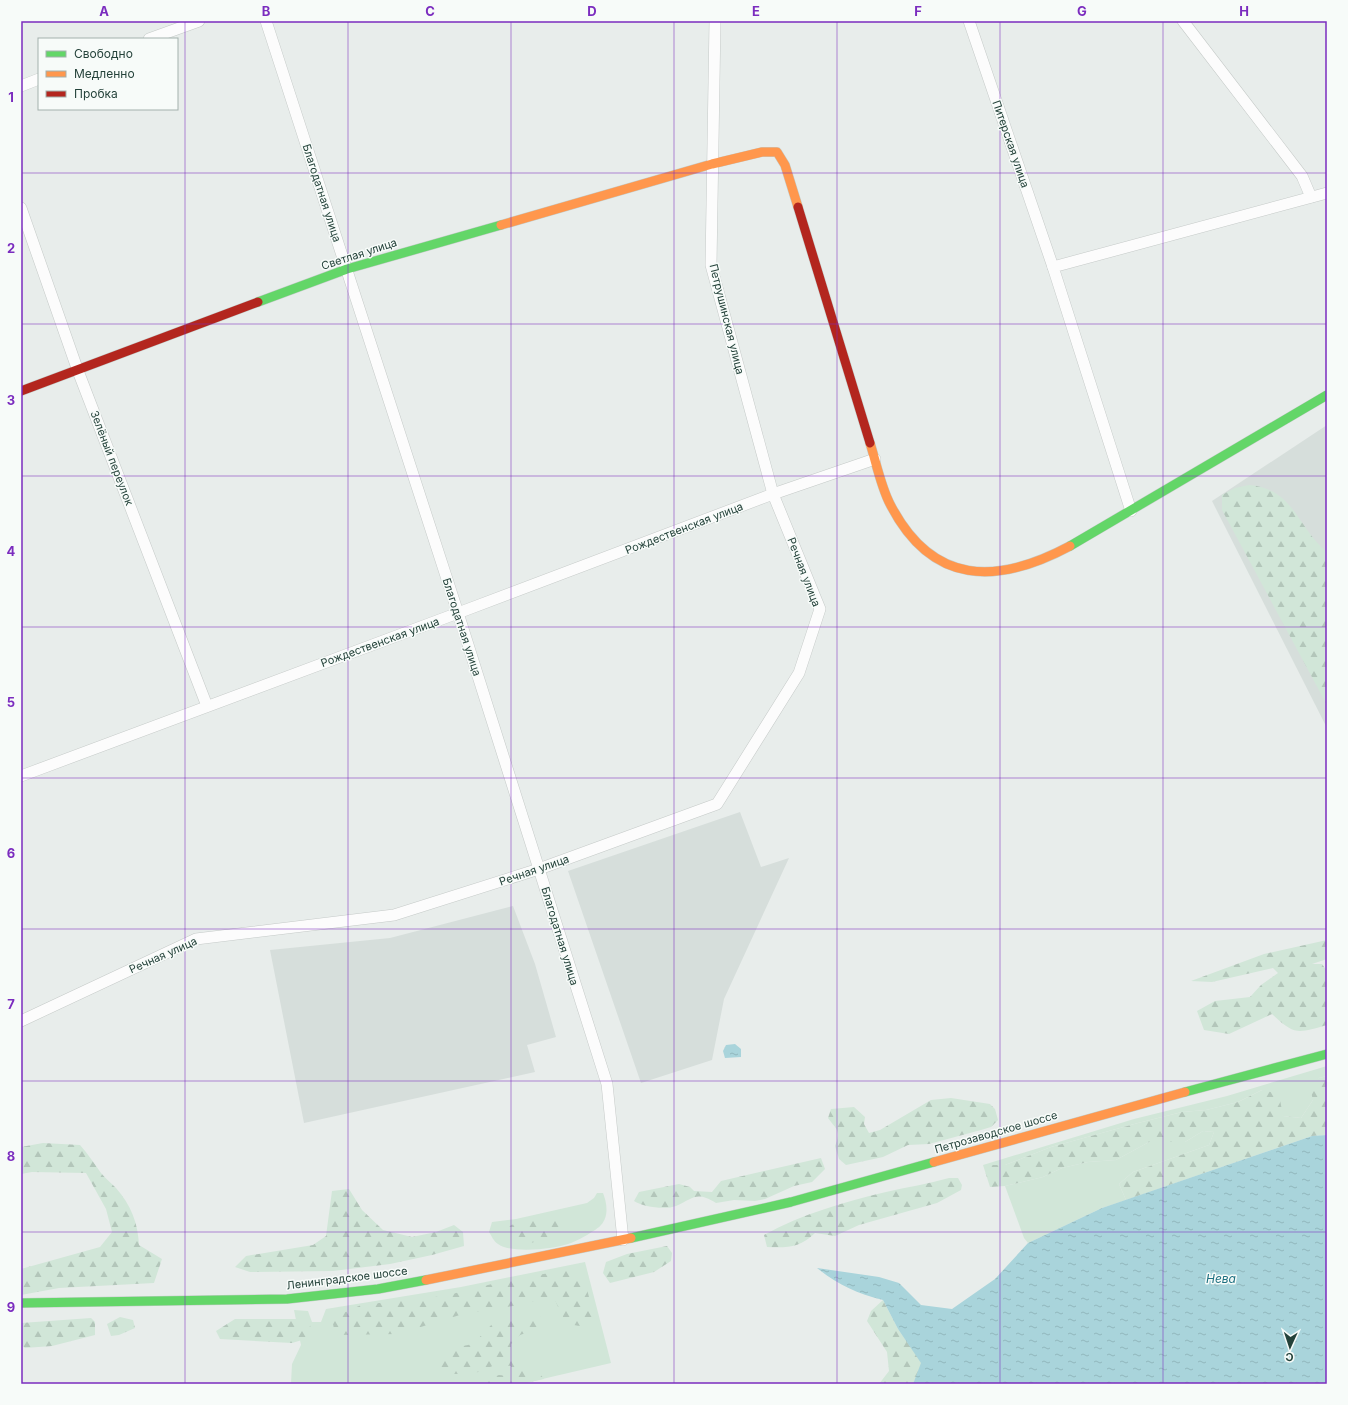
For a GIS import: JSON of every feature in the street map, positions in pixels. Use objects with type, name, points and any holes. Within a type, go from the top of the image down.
[{"type":"street","points":[[152,38],[198,21]]},
{"type":"street","name":"Благодатная улица","points":[[266,21],[458,613],[607,1084],[622,1240]]},
{"type":"street","name":"Петрушинская улица","points":[[715,21],[711,265],[773,494]]},
{"type":"street","name":"Питерская улица","points":[[969,21],[1053,267],[1131,511]]},
{"type":"street","points":[[1183,21],[1302,176],[1311,197]]},
{"type":"street","points":[[21,86],[38,79]]},
{"type":"street","name":"Светлая улица","points":[[21,391],[78,371],[347,269],[712,164],[762,152],[776,152],[785,165],[875,459]]},
{"type":"street","points":[[1053,267],[1327,193]]},
{"type":"street","name":"Зелёный переулок","points":[[21,208],[78,371],[208,706]]},
{"type":"street","points":[[875,459],[889,502],[906,530],[928,553],[956,568],[981,572],[1010,570],[1044,559],[1131,511],[1327,395]]},
{"type":"street","name":"Рождественская улица","points":[[21,776],[773,494],[875,459]]},
{"type":"street","name":"Речная улица","points":[[21,1021],[196,939],[394,915],[539,869],[717,804],[799,673],[820,609],[773,494]]},
{"type":"street","name":"Петрозаводское шоссе","points":[[670,1230],[791,1202],[1132,1106],[1327,1054]]},
{"type":"street","name":"Ленинградское шоссе","points":[[21,1303],[287,1299],[319,1296],[378,1289],[670,1230]]},
{"type":"shaded area","points":[[1327,425],[1327,728],[1212,501]]},
{"type":"shaded area","points":[[740,812],[761,867],[789,858],[724,999],[712,1060],[641,1083],[568,871]]},
{"type":"shaded area","points":[[513,906],[535,964],[556,1037],[527,1045],[535,1072],[304,1123],[270,950],[390,938]]},
{"type":"green space","points":[[1249,485],[1264,488],[1276,494],[1286,502],[1317,542],[1327,552],[1327,705],[1222,510],[1222,495],[1235,488]]},
{"type":"green space","points":[[1327,940],[1327,959],[1312,964],[1322,964],[1327,971],[1327,1025],[1309,1030],[1297,1031],[1286,1026],[1272,1014],[1229,1034],[1204,1030],[1197,1011],[1215,1001],[1250,997],[1261,985],[1278,973],[1273,968],[1212,982],[1191,981],[1264,954]]},
{"type":"green space","points":[[1327,1066],[1327,1076],[1319,1078],[1313,1100],[1301,1118],[1283,1116],[1262,1090],[1238,1102],[1206,1110],[1182,1112],[1138,1123],[1051,1147],[1005,1165],[983,1165],[1134,1119],[1227,1096]]},
{"type":"green space","points":[[1327,1076],[1327,1135],[1312,1136],[1126,1200],[1119,1184],[1133,1172],[1209,1145],[1214,1132],[1203,1131],[1185,1142],[1149,1142],[1116,1160],[1088,1162],[1062,1168],[1043,1177],[1005,1186],[990,1187],[983,1165],[1005,1165],[1051,1147],[1138,1123],[1182,1112],[1206,1110],[1238,1102],[1262,1090],[1279,1094],[1283,1116],[1301,1118],[1313,1100],[1310,1088],[1319,1078]]},
{"type":"green space","points":[[951,1098],[990,1104],[995,1109],[998,1120],[991,1127],[929,1144],[908,1145],[883,1157],[846,1165],[839,1159],[835,1146],[838,1133],[828,1118],[831,1109],[854,1107],[865,1117],[864,1124],[869,1133],[880,1130],[931,1100]]},
{"type":"green space","points":[[1203,1131],[1214,1132],[1209,1145],[1133,1172],[1119,1184],[1126,1200],[1102,1208],[1028,1243],[1024,1238],[1005,1186],[1043,1177],[1062,1168],[1088,1162],[1116,1160],[1149,1142],[1185,1142]]},
{"type":"green space","points":[[43,1143],[80,1145],[106,1179],[121,1194],[133,1215],[139,1245],[162,1259],[154,1283],[59,1288],[21,1295],[21,1269],[100,1247],[112,1232],[106,1209],[86,1173],[32,1172],[21,1174],[21,1147]]},
{"type":"green space","points":[[821,1158],[825,1169],[812,1182],[794,1186],[765,1199],[755,1201],[734,1200],[716,1203],[704,1197],[695,1197],[676,1206],[666,1208],[648,1206],[634,1201],[639,1192],[679,1184],[690,1187],[694,1191],[712,1192],[721,1181]]},
{"type":"green space","points":[[949,1178],[958,1178],[962,1185],[961,1190],[937,1203],[859,1225],[835,1236],[815,1233],[804,1242],[792,1246],[767,1247],[764,1235],[808,1215],[839,1204]]},
{"type":"green space","points":[[349,1189],[362,1210],[383,1230],[412,1237],[436,1232],[454,1225],[463,1232],[464,1246],[390,1264],[333,1271],[250,1272],[235,1267],[246,1256],[313,1245],[326,1236],[332,1191]]},
{"type":"green space","points":[[597,1193],[603,1193],[606,1201],[606,1214],[604,1221],[595,1230],[571,1243],[545,1249],[513,1249],[504,1247],[497,1243],[489,1232],[492,1222],[516,1219],[587,1203],[594,1198]]},
{"type":"green space","points":[[552,1216],[562,1227],[556,1235],[531,1243],[517,1244],[506,1238],[505,1232],[511,1225]]},
{"type":"green space","points":[[667,1246],[672,1253],[671,1261],[654,1272],[610,1283],[603,1273],[606,1262],[627,1254]]},
{"type":"green space","points":[[585,1262],[611,1363],[521,1384],[291,1384],[292,1364],[301,1345],[294,1310],[308,1311],[312,1322],[321,1322],[326,1309],[461,1287]]},
{"type":"green space","points":[[571,1269],[580,1272],[584,1278],[595,1320],[589,1326],[575,1325],[566,1321],[555,1300],[542,1299],[519,1305],[463,1314],[398,1334],[335,1335],[332,1318],[361,1305],[444,1296],[500,1282]]},
{"type":"green space","points":[[883,1300],[898,1329],[922,1363],[913,1384],[879,1384],[889,1371],[887,1352],[867,1321],[871,1311]]},
{"type":"green space","points":[[540,1316],[543,1322],[537,1329],[520,1335],[511,1344],[511,1355],[530,1371],[540,1374],[544,1379],[521,1384],[467,1384],[499,1375],[510,1376],[511,1366],[495,1365],[473,1374],[443,1374],[438,1357],[447,1349],[473,1344],[496,1320]]},
{"type":"green space","points":[[120,1317],[133,1320],[135,1328],[119,1335],[111,1336],[107,1324]]},
{"type":"green space","points":[[91,1318],[95,1322],[95,1335],[52,1346],[25,1348],[21,1345],[21,1323]]},
{"type":"green space","points":[[235,1319],[304,1319],[310,1325],[312,1337],[292,1343],[220,1339],[216,1331]]},
{"type":"water","points":[[735,1044],[741,1049],[741,1057],[725,1058],[723,1051],[726,1045]]},
{"type":"water","name":"Нева","points":[[1327,1135],[1327,1384],[913,1384],[921,1363],[898,1329],[883,1300],[848,1288],[817,1268],[879,1277],[899,1283],[921,1305],[952,1309],[995,1279],[1028,1243],[1102,1208],[1312,1136]]},
{"type":"traffic: fast","points":[[258,302],[347,269],[501,225]]},
{"type":"traffic: fast","points":[[1070,546],[1327,395]]},
{"type":"traffic: fast","points":[[1185,1092],[1327,1054]]},
{"type":"traffic: fast","points":[[631,1238],[791,1202],[934,1162]]},
{"type":"traffic: fast","points":[[21,1303],[287,1299],[378,1289],[426,1280]]},
{"type":"traffic: slow","points":[[501,225],[712,164],[762,152],[777,152],[785,165],[798,207]]},
{"type":"traffic: slow","points":[[870,443],[881,482],[890,504],[907,531],[926,551],[946,564],[968,570],[992,571],[1017,567],[1043,559],[1070,546]]},
{"type":"traffic: slow","points":[[934,1162],[1185,1092]]},
{"type":"traffic: slow","points":[[426,1280],[631,1238]]},
{"type":"traffic: jam","points":[[798,207],[870,443]]},
{"type":"traffic: jam","points":[[21,391],[258,302]]}]
